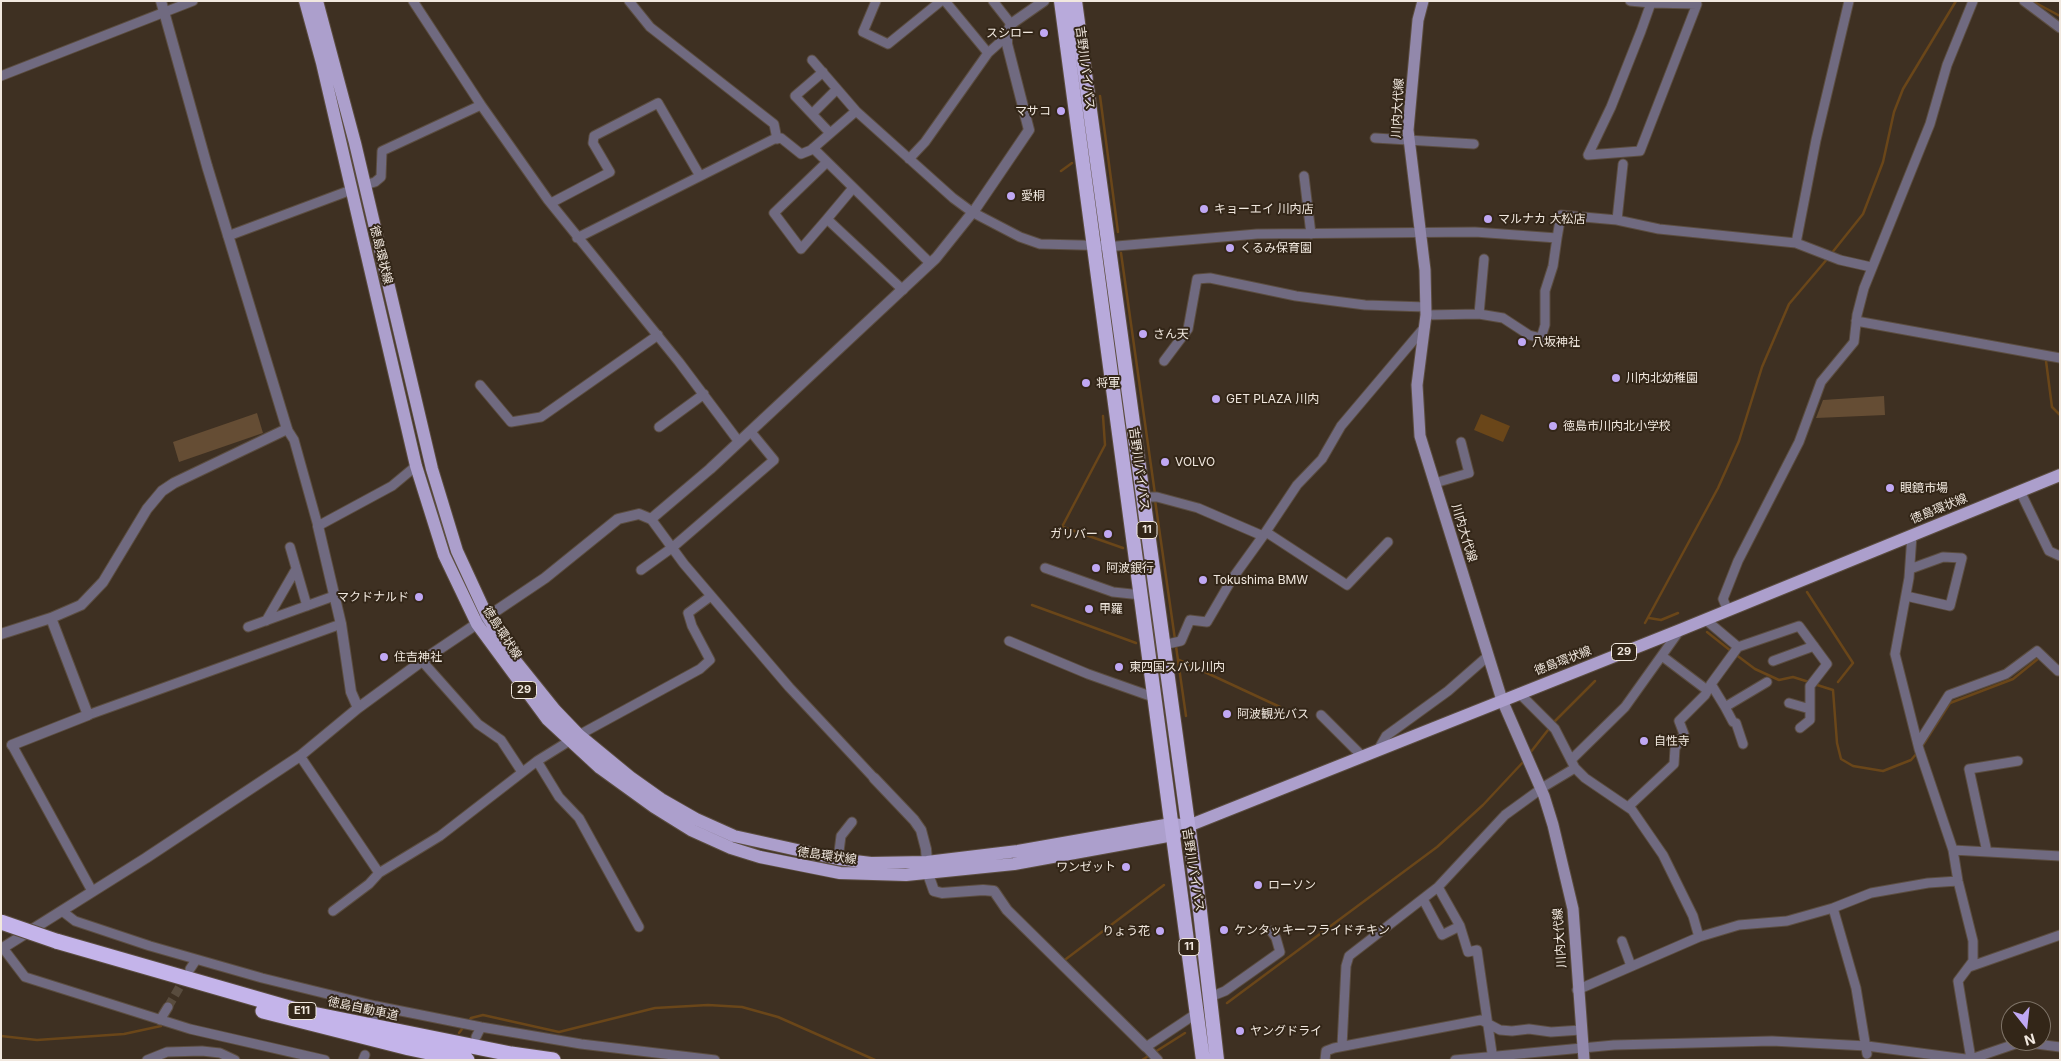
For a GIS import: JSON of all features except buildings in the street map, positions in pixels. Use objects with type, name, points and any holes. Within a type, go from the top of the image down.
[{"type":"highway","name":"吉野川バイパス","points":[[1061,1],[1203,1060]]},
{"type":"highway","name":"吉野川バイパス","points":[[1075,1],[1108,246],[1151,497],[1172,643],[1188,826],[1217,1060]]},
{"type":"highway","name":"徳島自動車道","points":[[1,922],[152,976],[301,1022],[467,1060]]},
{"type":"highway","name":"徳島自動車道","points":[[56,941],[216,989],[303,1012],[502,1052],[553,1060]]},
{"type":"main road","name":"徳島環状線","points":[[305,1],[322,63],[416,466],[444,555],[528,696],[574,738],[600,768],[654,807],[691,830],[731,848],[814,869],[870,875],[927,868],[1014,864],[1188,826],[1706,620],[2060,475]]},
{"type":"main road","name":"徳島環状線","points":[[317,1],[365,185],[418,415],[444,514],[482,620]]},
{"type":"main road","name":"川内大代線","points":[[1423,1],[1418,20],[1408,130],[1425,270],[1426,311],[1417,385],[1420,436],[1502,700],[1541,789],[1553,825],[1572,909],[1584,1060]]},
{"type":"main road","name":"徳島環状線","points":[[574,738],[696,819],[734,836],[838,859],[927,868]]},
{"type":"street","points":[[1,76],[163,6],[193,1]]},
{"type":"street","points":[[413,1],[481,105],[551,203],[577,238],[704,394],[739,442]]},
{"type":"street","points":[[629,1],[650,27],[774,124],[777,139]]},
{"type":"street","points":[[876,1],[863,32],[888,44],[941,1]]},
{"type":"street","points":[[945,1],[988,54]]},
{"type":"street","points":[[993,1],[1011,24]]},
{"type":"street","points":[[909,159],[925,142],[988,54],[1007,36],[1011,24],[1044,1]]},
{"type":"street","points":[[1630,1],[1697,4],[1640,151],[1588,154],[1611,107],[1651,2]]},
{"type":"street","points":[[1796,243],[1816,140],[1849,1]]},
{"type":"street","points":[[1728,611],[1723,599],[1738,561],[1799,442],[1821,382],[1854,342],[1856,321],[1871,267],[1930,124],[1948,65],[1973,1]]},
{"type":"street","points":[[2024,1],[2060,28]]},
{"type":"street","points":[[163,6],[228,236],[287,429],[294,440],[318,526],[341,624],[351,692],[358,708]]},
{"type":"street","points":[[650,519],[683,493],[751,432],[903,290],[961,228],[1029,130],[1007,36]]},
{"type":"street","points":[[812,60],[856,111],[972,212],[1020,237],[1040,244],[1108,246],[1248,235],[1475,232],[1557,238]]},
{"type":"street","points":[[823,72],[795,96],[830,133]]},
{"type":"street","points":[[812,114],[837,89]]},
{"type":"street","points":[[551,203],[610,172],[592,143],[594,136],[658,102],[700,176]]},
{"type":"street","points":[[365,185],[375,182],[381,177],[382,151],[481,105]]},
{"type":"street","points":[[577,238],[777,139],[781,138],[801,154],[813,148],[856,111]]},
{"type":"street","points":[[1375,138],[1474,144]]},
{"type":"street","points":[[813,148],[930,263]]},
{"type":"street","points":[[827,162],[774,213],[801,249],[853,188]]},
{"type":"street","points":[[1617,220],[1622,164]]},
{"type":"street","points":[[1304,176],[1311,234]]},
{"type":"street","points":[[228,236],[351,190]]},
{"type":"street","points":[[1164,361],[1188,329],[1197,279],[1210,278],[1296,296],[1365,305],[1479,314],[1503,318],[1529,335],[1541,338],[1545,325],[1545,291],[1554,266],[1561,215],[1617,220],[1663,229],[1796,243],[1840,260],[1871,267]]},
{"type":"street","points":[[827,219],[903,290]]},
{"type":"street","points":[[1479,314],[1484,259]]},
{"type":"street","points":[[1856,321],[2060,358]]},
{"type":"street","points":[[1172,643],[1190,620],[1207,622],[1232,579],[1265,534],[1297,485],[1322,459],[1341,426],[1423,329]]},
{"type":"street","points":[[480,385],[511,422],[541,417],[658,336]]},
{"type":"street","points":[[659,428],[704,394]]},
{"type":"street","points":[[1,634],[51,618],[81,605],[94,594],[147,508],[162,491],[174,483],[287,429]]},
{"type":"street","points":[[641,570],[673,547],[774,460],[751,432]]},
{"type":"street","points":[[1434,483],[1469,473],[1461,442]]},
{"type":"street","points":[[318,526],[392,486],[416,466]]},
{"type":"street","points":[[2020,491],[2049,551],[2060,556]]},
{"type":"street","points":[[1151,497],[1198,508],[1265,534],[1347,585],[1388,542]]},
{"type":"street","points":[[326,1060],[190,1029],[24,977],[2,948],[300,756],[358,708],[545,578],[618,519],[639,514],[650,519],[711,596],[789,687],[914,820],[921,830],[925,842],[927,868],[932,887],[937,893],[994,891],[1007,910],[1153,1054],[1197,1013]]},
{"type":"street","points":[[1912,535],[1910,570],[1894,654],[1918,744],[1953,850],[1958,881],[1973,941],[1973,961],[1958,981],[1972,1060]]},
{"type":"street","points":[[290,547],[307,606]]},
{"type":"street","points":[[1906,596],[1950,606],[1962,558],[1943,557],[1910,570]]},
{"type":"street","points":[[1045,568],[1113,592],[1141,596]]},
{"type":"street","points":[[266,621],[296,569]]},
{"type":"street","points":[[248,627],[334,596]]},
{"type":"street","points":[[332,911],[369,884],[379,873],[440,836],[537,760],[700,669],[710,660],[692,626],[688,613],[711,596]]},
{"type":"street","points":[[51,618],[88,715]]},
{"type":"street","points":[[1706,620],[1738,647]]},
{"type":"street","points":[[92,891],[12,745],[88,715],[341,624]]},
{"type":"street","points":[[1628,808],[1674,764],[1675,748],[1684,734],[1679,721],[1705,695],[1738,647],[1799,626],[1827,664],[1812,683],[1810,720],[1800,728]]},
{"type":"street","points":[[1342,1046],[1346,966],[1349,956],[1438,887],[1505,815],[1574,763],[1625,706],[1680,630]]},
{"type":"street","points":[[1008,641],[1088,674],[1153,697]]},
{"type":"street","points":[[1773,660],[1814,646]]},
{"type":"street","points":[[1918,744],[1949,695],[2006,674],[2037,651],[2060,670]]},
{"type":"street","points":[[1378,750],[1386,736],[1448,691],[1488,656]]},
{"type":"street","points":[[1662,656],[1709,687],[1725,707],[1733,722],[1736,723],[1743,744]]},
{"type":"street","points":[[422,662],[478,724],[501,740],[522,772]]},
{"type":"street","points":[[1725,707],[1768,682]]},
{"type":"street","points":[[1519,693],[1551,726],[1585,778],[1628,808],[1663,854],[1693,916],[1699,937]]},
{"type":"street","points":[[1789,703],[1810,709]]},
{"type":"street","points":[[1321,715],[1362,756]]},
{"type":"street","points":[[300,756],[379,873]]},
{"type":"street","points":[[537,760],[560,797],[579,818],[639,927]]},
{"type":"street","points":[[1986,852],[1969,769],[2018,762]]},
{"type":"street","points":[[838,859],[841,836],[852,822]]},
{"type":"street","points":[[1953,850],[2060,856]]},
{"type":"street","points":[[1577,990],[1699,937],[1739,924],[1787,921],[1833,908],[1871,893],[1928,883],[1958,881]]},
{"type":"street","points":[[1438,887],[1460,926],[1468,952],[1477,950],[1493,1058]]},
{"type":"street","points":[[1422,899],[1442,935],[1460,926]]},
{"type":"street","points":[[1833,908],[1849,962],[1867,1050]]},
{"type":"street","points":[[62,911],[68,918],[90,927],[196,960],[376,1006],[581,1044],[715,1060]]},
{"type":"street","points":[[1210,997],[1226,991],[1280,952],[1276,938],[1271,931]]},
{"type":"street","points":[[1966,968],[2060,935]]},
{"type":"street","points":[[1622,940],[1631,966]]},
{"type":"street","points":[[190,969],[196,960]]},
{"type":"street","points":[[374,1017],[376,1006]]},
{"type":"street","points":[[160,1020],[168,1007]]},
{"type":"street","points":[[1325,1060],[1326,1050],[1482,1020],[1500,1030],[1529,1029],[1551,1032],[1581,1030]]},
{"type":"street","points":[[476,1026],[476,1037]]},
{"type":"street","points":[[1455,1060],[1493,1058],[1583,1047],[1667,1042],[1772,1041],[1972,1060],[2022,1042],[2060,1047]]},
{"type":"street","points":[[147,1060],[167,1052],[202,1051],[220,1052],[235,1060]]},
{"type":"shaded area","points":[[1884,396],[1885,415],[1816,418],[1823,400]]},
{"type":"shaded area","points":[[257,413],[263,433],[179,462],[173,442]]},
{"type":"shaded area","points":[[1481,414],[1510,426],[1503,442],[1474,430]]},
{"type":"waterway","points":[[1831,254],[1863,214],[1883,162],[1894,112],[1903,89],[1956,1]]},
{"type":"waterway","points":[[2032,1],[2060,16]]},
{"type":"waterway","points":[[1100,96],[1118,232]]},
{"type":"waterway","points":[[1061,171],[1072,163]]},
{"type":"waterway","points":[[1121,253],[1155,494]]},
{"type":"waterway","points":[[1645,623],[1718,488],[1739,441],[1762,367],[1789,304],[1828,258]]},
{"type":"waterway","points":[[2046,361],[2052,407],[2060,415]]},
{"type":"waterway","points":[[1063,525],[1105,445],[1103,416]]},
{"type":"waterway","points":[[1155,500],[1186,716]]},
{"type":"waterway","points":[[1063,527],[1123,548]]},
{"type":"waterway","points":[[1807,592],[1853,663],[1838,682]]},
{"type":"waterway","points":[[1032,605],[1136,643]]},
{"type":"waterway","points":[[1649,618],[1661,620],[1678,613]]},
{"type":"waterway","points":[[1707,632],[1731,651]]},
{"type":"waterway","points":[[1735,654],[1755,669],[1779,680],[1793,677],[1809,682]]},
{"type":"waterway","points":[[1921,748],[1950,703],[2013,679],[2039,658]]},
{"type":"waterway","points":[[1179,660],[1280,707]]},
{"type":"waterway","points":[[1530,753],[1555,721],[1595,681]]},
{"type":"waterway","points":[[1814,684],[1833,690],[1837,743],[1841,759],[1853,766],[1883,771],[1911,760],[1918,752]]},
{"type":"waterway","points":[[1227,1003],[1437,847],[1483,805],[1525,760]]},
{"type":"waterway","points":[[1066,959],[1164,885]]},
{"type":"waterway","points":[[469,1021],[471,1018],[483,1015],[559,1032],[655,1008],[708,1005],[742,1007],[778,1017],[875,1060]]},
{"type":"waterway","points":[[459,1033],[465,1025]]},
{"type":"waterway","points":[[1,1036],[37,1040],[124,1034],[161,1026]]},
{"type":"waterway","points":[[1155,1052],[1185,1033]]},
{"type":"waterway","points":[[1142,1060],[1150,1055]]},
{"type":"tunnel","points":[[168,1007],[186,976]]},
{"type":"place","name":"スシロー","points":[[1044,33]]},
{"type":"place","name":"マサコ","points":[[1061,111]]},
{"type":"place","name":"愛桐","points":[[1011,196]]},
{"type":"place","name":"キョーエイ 川内店","points":[[1204,209]]},
{"type":"place","name":"マルナカ 大松店","points":[[1488,219]]},
{"type":"place","name":"くるみ保育園","points":[[1230,248]]},
{"type":"place","name":"さん天","points":[[1143,334]]},
{"type":"place","name":"八坂神社","points":[[1522,342]]},
{"type":"place","name":"川内北幼稚園","points":[[1616,378]]},
{"type":"place","name":"将軍","points":[[1086,383]]},
{"type":"place","name":"GET PLAZA 川内","points":[[1216,399]]},
{"type":"place","name":"徳島市川内北小学校","points":[[1553,426]]},
{"type":"place","name":"VOLVO","points":[[1165,462]]},
{"type":"place","name":"眼鏡市場","points":[[1890,488]]},
{"type":"place","name":"ガリバー","points":[[1108,534]]},
{"type":"place","name":"阿波銀行","points":[[1096,568]]},
{"type":"place","name":"Tokushima BMW","points":[[1203,580]]},
{"type":"place","name":"マクドナルド","points":[[419,597]]},
{"type":"place","name":"甲羅","points":[[1089,609]]},
{"type":"place","name":"住吉神社","points":[[384,657]]},
{"type":"place","name":"東四国スバル川内","points":[[1119,667]]},
{"type":"place","name":"阿波観光バス","points":[[1227,714]]},
{"type":"place","name":"自性寺","points":[[1644,741]]},
{"type":"place","name":"ワンゼット","points":[[1126,867]]},
{"type":"place","name":"ローソン","points":[[1258,885]]},
{"type":"place","name":"ケンタッキーフライドチキン","points":[[1224,930]]},
{"type":"place","name":"りょう花","points":[[1160,931]]},
{"type":"place","name":"ヤングドライ","points":[[1240,1031]]}]
